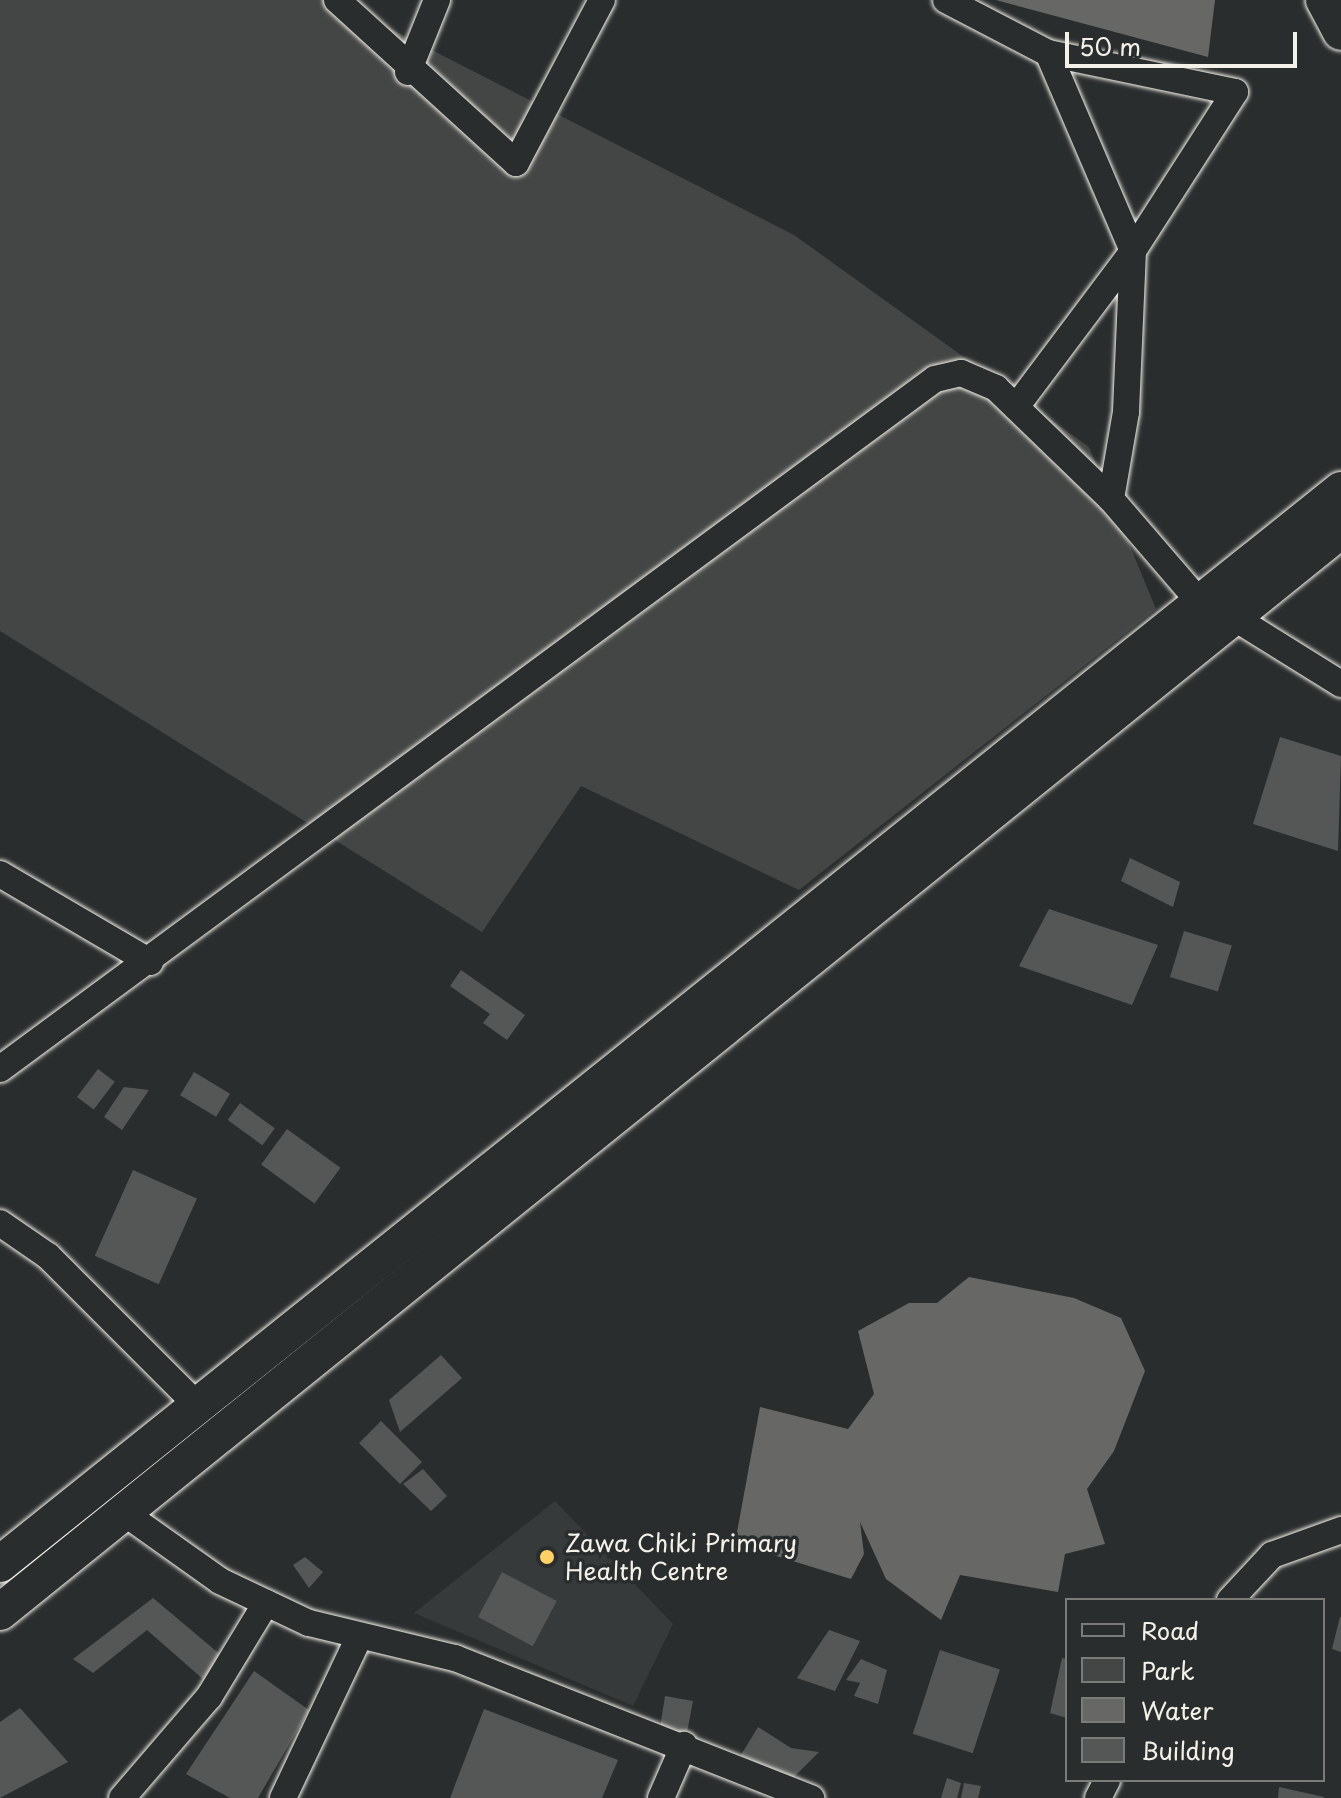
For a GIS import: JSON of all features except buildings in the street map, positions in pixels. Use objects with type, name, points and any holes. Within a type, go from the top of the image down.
[{"type":"street","points":[[337,0],[408,72],[516,163],[602,0]]},
{"type":"street","points":[[408,72],[437,0]]},
{"type":"street","points":[[946,0],[1048,53],[1235,92],[1133,251],[1016,407]]},
{"type":"street","points":[[1324,0],[1341,32]]},
{"type":"street","points":[[1048,53],[1133,251],[1126,412],[1111,499]]},
{"type":"street","points":[[0,1069],[150,962],[296,844],[627,613],[935,379],[961,373],[996,388],[1111,499],[1219,612],[1341,684]]},
{"type":"street","points":[[0,1612],[1219,612],[1341,490]]},
{"type":"street","points":[[0,1564],[197,1405],[1219,612],[1341,530]]},
{"type":"street","points":[[0,874],[150,962]]},
{"type":"street","points":[[0,1223],[48,1256],[197,1405]]},
{"type":"street","points":[[123,1512],[220,1581],[266,1603],[359,1637],[455,1658],[684,1745],[811,1798]]},
{"type":"street","points":[[1232,1598],[1272,1555],[1341,1530]]},
{"type":"street","points":[[122,1798],[209,1697],[266,1603]]},
{"type":"street","points":[[283,1798],[359,1637]]},
{"type":"street","points":[[661,1798],[684,1745]]},
{"type":"shaded area","name":"Zawa Chiki Primary Health Centre","points":[[555,1501],[673,1624],[633,1706],[414,1613]]},
{"type":"green space","points":[[0,0],[334,0],[794,235],[1089,447],[1156,609],[799,890],[581,786],[482,932],[0,631]]},
{"type":"water","points":[[996,0],[1215,0],[1208,57]]},
{"type":"water","points":[[969,1277],[1074,1298],[1121,1318],[1145,1371],[1114,1451],[1087,1489],[1105,1544],[1065,1554],[1058,1592],[960,1575],[941,1620],[886,1579],[860,1522],[864,1554],[851,1579],[735,1543],[760,1407],[848,1429],[874,1394],[858,1331],[909,1303],[937,1303]]},
{"type":"place","name":"Zawa Chiki Primary Health Centre","points":[[547,1557]]}]
